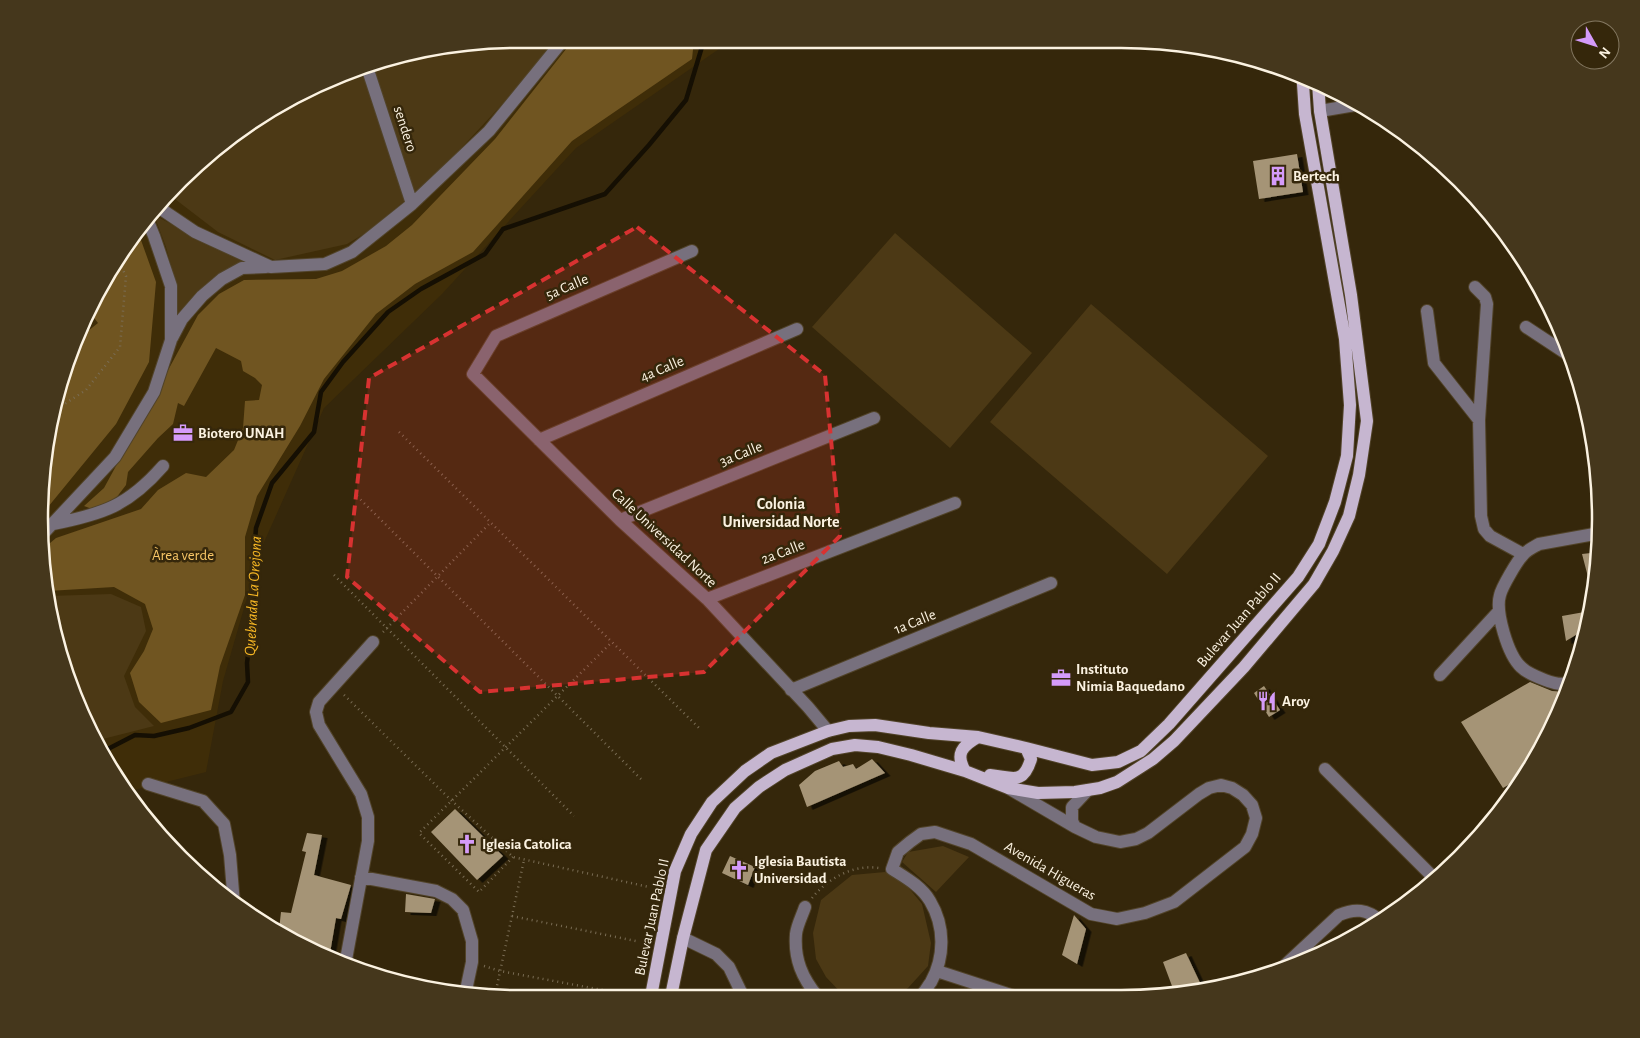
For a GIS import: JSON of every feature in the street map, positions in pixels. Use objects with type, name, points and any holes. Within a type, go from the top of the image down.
[{"type":"main road","name":"Bulevar Juan Pablo II","points":[[652,990],[675,871],[691,834],[712,802],[745,771],[771,753],[828,731],[849,726],[875,725],[929,733],[978,737],[1092,766],[1118,762],[1141,751],[1169,724],[1298,578],[1319,544],[1335,502],[1347,456],[1350,405],[1345,339],[1305,114],[1303,84]]},
{"type":"main road","points":[[672,990],[683,938],[706,850],[735,808],[759,787],[785,770],[832,749],[855,746],[878,747],[965,771],[1008,788],[1038,793],[1075,792],[1100,788],[1132,774],[1160,753],[1244,667],[1314,584],[1333,551],[1349,516],[1359,475],[1367,421],[1351,295],[1320,111],[1319,91]]},
{"type":"main road","points":[[965,771],[960,762],[961,754],[966,744],[978,737]]},
{"type":"main road","points":[[981,777],[992,774],[1012,779],[1023,774],[1028,770],[1031,759],[1026,748]]},
{"type":"street","points":[[48,529],[115,456],[154,392],[171,340],[182,319],[202,296],[222,279],[242,268],[324,264],[352,252],[412,204],[489,131],[557,48]]},
{"type":"street","name":"sendero","points":[[369,72],[412,204]]},
{"type":"street","points":[[1320,111],[1347,106]]},
{"type":"street","points":[[163,211],[195,232],[271,267]]},
{"type":"street","points":[[150,227],[171,286],[171,340]]},
{"type":"street","name":"5a Calle","points":[[473,374],[496,336],[692,251]]},
{"type":"street","points":[[1475,287],[1485,297],[1487,304],[1479,420],[1481,516],[1484,529],[1490,536],[1523,554]]},
{"type":"street","points":[[1427,311],[1434,363],[1479,420]]},
{"type":"street","points":[[1526,327],[1560,348]]},
{"type":"street","name":"4a Calle","points":[[539,440],[797,328]]},
{"type":"street","name":"Calle Universidad Norte","points":[[473,374],[620,520],[706,599],[808,707],[828,731]]},
{"type":"street","name":"3a Calle","points":[[620,520],[874,418]]},
{"type":"street","points":[[53,524],[87,517],[119,504],[147,484],[163,466]]},
{"type":"street","name":"2a Calle","points":[[706,599],[955,503]]},
{"type":"street","points":[[1563,684],[1534,676],[1521,667],[1510,654],[1499,611],[1500,596],[1523,554],[1539,544],[1592,534]]},
{"type":"street","name":"1a Calle","points":[[791,690],[1050,583]]},
{"type":"street","points":[[1440,674],[1499,611]]},
{"type":"street","points":[[346,958],[368,841],[368,817],[360,794],[319,726],[316,712],[319,702],[373,642]]},
{"type":"street","points":[[1325,769],[1430,874]]},
{"type":"street","points":[[148,784],[203,800],[224,824],[230,854],[233,894]]},
{"type":"street","name":"Avenida Higueras","points":[[892,870],[898,852],[921,834],[935,832],[970,844],[1091,914],[1117,919],[1145,913],[1174,902],[1245,847],[1252,834],[1256,818],[1252,806],[1243,796],[1232,788],[1220,785],[1209,788],[1199,794],[1148,833],[1136,839],[1120,842],[1096,837],[1075,827],[1008,788]]},
{"type":"street","points":[[1075,827],[1072,821],[1072,808],[1088,790]]},
{"type":"street","points":[[892,870],[913,882],[930,900],[940,922],[942,947],[937,971],[926,990]]},
{"type":"street","points":[[362,877],[436,891],[452,899],[463,910],[472,941],[472,962],[467,987]]},
{"type":"street","points":[[805,907],[796,932],[797,959],[807,984],[812,990]]},
{"type":"street","points":[[1293,958],[1339,915],[1349,911],[1361,910],[1375,916]]},
{"type":"street","points":[[683,938],[716,954],[728,967],[740,990]]},
{"type":"street","points":[[937,971],[995,990]]},
{"type":"path","points":[[62,406],[86,390],[120,347],[126,276],[121,266]]},
{"type":"path","points":[[398,432],[699,728]]},
{"type":"path","points":[[357,496],[641,779]]},
{"type":"path","points":[[373,642],[490,522]]},
{"type":"path","points":[[334,575],[574,816]]},
{"type":"path","points":[[513,857],[479,892],[419,833],[612,642]]},
{"type":"path","points":[[334,686],[451,800],[513,857],[649,887]]},
{"type":"path","points":[[496,989],[524,860]]},
{"type":"path","points":[[805,907],[818,891],[833,878],[852,870],[872,867],[892,870]]},
{"type":"path","points":[[512,916],[636,941]]},
{"type":"path","points":[[500,971],[602,990]]},
{"type":"highlighted area","points":[[637,227],[825,375],[840,536],[704,672],[480,692],[347,577],[369,378]]},
{"type":"shaded area","points":[[551,48],[508,98],[436,175],[367,232],[347,244],[275,260],[218,232],[174,198],[208,165],[232,145],[257,127],[310,96],[367,73],[427,57],[488,49]]},
{"type":"shaded area","points":[[720,48],[576,148],[442,294],[324,408],[261,549],[223,681],[206,772],[134,790],[96,728],[83,699],[64,641],[57,611],[52,581],[48,519],[52,457],[57,427],[64,397],[83,339],[96,310],[127,257],[165,208],[208,165],[257,127],[285,110],[485,49]]},
{"type":"shaded area","points":[[158,217],[244,262],[213,287],[176,322],[177,288],[166,247],[156,219]]},
{"type":"shaded area","points":[[895,233],[1032,353],[950,448],[812,327]]},
{"type":"shaded area","points":[[1091,304],[1268,456],[1167,574],[990,422]]},
{"type":"shaded area","points":[[111,594],[141,607],[146,631],[124,676],[135,707],[154,726],[102,739],[83,699],[73,671],[64,641],[54,596]]},
{"type":"shaded area","points":[[943,846],[969,857],[936,892],[902,862],[908,852]]},
{"type":"shaded area","points":[[885,872],[904,882],[922,904],[931,943],[928,966],[905,990],[838,990],[826,977],[816,959],[813,933],[821,900],[852,875]]},
{"type":"green space","name":"Àrea verde","points":[[567,48],[693,48],[692,59],[572,141],[473,252],[415,284],[376,314],[324,379],[300,426],[257,496],[245,537],[245,595],[220,666],[211,710],[161,723],[139,702],[130,673],[144,651],[153,629],[145,604],[114,587],[54,591],[49,544],[56,538],[141,509],[158,490],[186,473],[206,477],[234,450],[243,428],[245,401],[259,400],[262,385],[243,371],[241,361],[216,348],[184,406],[178,403],[173,424],[128,472],[126,485],[113,502],[92,509],[84,506],[104,488],[198,315],[219,294],[244,280],[316,279],[342,271],[386,246],[412,225],[495,139]]},
{"type":"green space","points":[[140,238],[156,282],[149,362],[116,424],[48,507],[52,457],[64,397],[86,333],[98,323],[93,317],[96,310],[127,257]]},
{"type":"building","name":"Bertech","points":[[1297,154],[1303,192],[1259,199],[1253,161]]},
{"type":"building","points":[[1591,553],[1588,578],[1582,554]]},
{"type":"building","points":[[1583,612],[1578,634],[1566,641],[1562,616]]},
{"type":"building","points":[[1530,682],[1552,691],[1560,692],[1544,728],[1529,755],[1511,783],[1503,788],[1461,722]]},
{"type":"building","name":"Aroy","points":[[1264,686],[1280,710],[1269,717],[1254,693]]},
{"type":"building","points":[[872,759],[885,773],[807,807],[799,785],[815,771],[839,761],[843,767],[853,764],[856,769]]},
{"type":"building","name":"Iglesia Catolica","points":[[455,809],[503,856],[477,880],[431,832]]},
{"type":"building","points":[[307,833],[322,835],[314,875],[351,885],[341,919],[336,918],[330,951],[280,925],[281,912],[291,913],[306,852],[302,851]]},
{"type":"building","name":"Iglesia Bautista Universidad","points":[[730,856],[755,867],[748,885],[722,873]]},
{"type":"building","points":[[406,894],[435,899],[431,913],[405,912]]},
{"type":"building","points":[[1074,915],[1086,929],[1077,964],[1062,955]]},
{"type":"building","points":[[1186,953],[1200,983],[1172,987],[1163,962]]},
{"type":"waterway","name":"Quebrada La Orejona","points":[[108,749],[135,735],[154,736],[189,728],[231,712],[248,682],[247,663],[254,606],[253,566],[256,528],[272,483],[314,432],[321,392],[343,362],[388,312],[421,289],[485,254],[503,229],[605,194],[686,100],[702,48]]},
{"type":"place","name":"Bertech","points":[[1278,176]]},
{"type":"place","name":"Biotero UNAH","points":[[183,433]]},
{"type":"place","name":"Instituto Nimia Baquedano","points":[[1061,678]]},
{"type":"place","name":"Aroy","points":[[1267,701]]},
{"type":"place","name":"Iglesia Catolica","points":[[467,844]]},
{"type":"place","name":"Iglesia Bautista Universidad","points":[[739,870]]},
{"type":"district","name":"Colonia Universidad Norte","points":[[781,513]]}]
